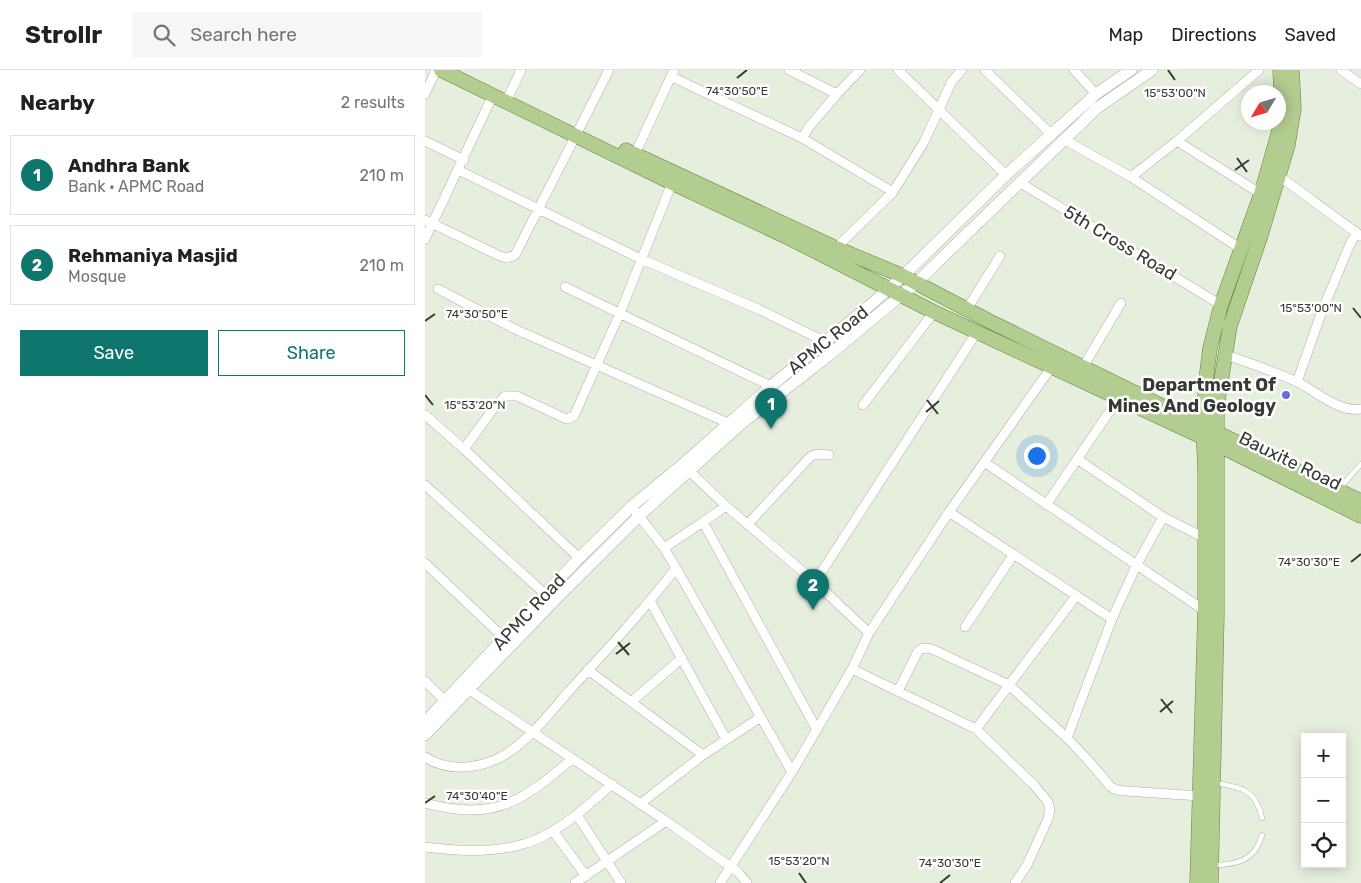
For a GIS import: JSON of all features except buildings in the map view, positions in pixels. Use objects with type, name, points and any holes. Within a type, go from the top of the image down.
[{"type":"main road","points":[[441,70],[493,95],[508,98]]},
{"type":"main road","points":[[461,70],[508,98],[578,132],[672,183],[791,239],[934,312],[977,332],[1056,361],[1083,367],[1203,432]]},
{"type":"main road","points":[[1197,883],[1205,611],[1203,432],[1211,348],[1221,305],[1261,194],[1280,127],[1282,113],[1280,70]]},
{"type":"main road","points":[[1211,883],[1217,614],[1217,406],[1230,326],[1279,176],[1291,131],[1294,99],[1292,70]]},
{"type":"main road","points":[[578,132],[635,154],[836,248],[903,276],[967,310],[1118,399],[1203,432]]},
{"type":"main road","name":"Bauxite Road","points":[[1203,432],[1361,516]]},
{"type":"main road","points":[[1217,439],[1361,501]]},
{"type":"street","points":[[425,94],[436,70]]},
{"type":"street","points":[[508,98],[521,70]]},
{"type":"street","points":[[429,222],[500,256],[507,258],[515,254],[609,70]]},
{"type":"street","points":[[789,70],[837,94]]},
{"type":"street","points":[[802,138],[837,94],[860,70]]},
{"type":"street","points":[[898,70],[1006,175]]},
{"type":"street","points":[[836,248],[893,192],[924,142],[952,81],[962,70]]},
{"type":"street","points":[[985,70],[1058,137],[1131,177],[1241,249]]},
{"type":"street","points":[[1073,70],[1096,94]]},
{"type":"street","name":"APMC Road","points":[[425,722],[445,701],[465,687],[553,602],[727,424],[826,342],[894,292],[917,283],[1019,182],[1096,94],[1131,70]]},
{"type":"street","points":[[1058,137],[1104,102],[1152,70]]},
{"type":"street","points":[[1131,177],[1177,141],[1259,70]]},
{"type":"street","points":[[1341,70],[1361,84]]},
{"type":"street","points":[[635,154],[673,74],[802,138],[893,192]]},
{"type":"street","points":[[425,239],[429,222],[464,160],[493,95]]},
{"type":"street","name":"APMC Road","points":[[425,734],[504,638],[579,558],[632,506],[686,468],[828,356],[894,292],[903,276],[1006,175],[1058,137]]},
{"type":"street","points":[[425,141],[464,160]]},
{"type":"street","points":[[1177,141],[1261,194]]},
{"type":"street","points":[[458,170],[641,259],[758,309],[826,342]]},
{"type":"street","points":[[1279,176],[1359,234],[1351,242],[1340,268],[1297,382]]},
{"type":"street","name":"5th Cross Road","points":[[1019,182],[1221,305]]},
{"type":"street","points":[[464,449],[493,409],[505,396],[517,396],[564,418],[571,418],[577,411],[620,313],[672,183]]},
{"type":"street","points":[[967,310],[1000,256]]},
{"type":"street","points":[[565,286],[771,386]]},
{"type":"street","points":[[439,289],[517,330],[727,424]]},
{"type":"street","points":[[1083,367],[1121,303]]},
{"type":"street","points":[[863,405],[934,312]]},
{"type":"street","points":[[815,582],[977,332]]},
{"type":"street","points":[[1224,354],[1297,382],[1340,406],[1351,410],[1361,409]]},
{"type":"street","points":[[720,883],[853,670],[869,633],[949,512],[1056,361]]},
{"type":"street","points":[[1046,505],[1118,399]]},
{"type":"street","points":[[425,415],[464,449],[579,558]]},
{"type":"street","points":[[748,524],[811,456],[818,454],[829,455]]},
{"type":"street","points":[[1077,459],[1163,517],[1205,538]]},
{"type":"street","points":[[984,462],[1205,611]]},
{"type":"street","points":[[686,468],[726,506],[815,582],[869,633]]},
{"type":"street","points":[[425,485],[545,594]]},
{"type":"street","points":[[632,506],[664,548],[676,568],[791,772]]},
{"type":"street","points":[[664,548],[726,506]]},
{"type":"street","points":[[949,512],[1112,619]]},
{"type":"street","points":[[1067,738],[1112,619],[1163,517]]},
{"type":"street","points":[[703,522],[817,730]]},
{"type":"street","points":[[965,627],[1014,554]]},
{"type":"street","points":[[425,562],[504,638]]},
{"type":"street","points":[[425,757],[443,765],[454,767],[489,762],[510,751],[532,732],[589,670],[650,601],[676,568]]},
{"type":"street","points":[[976,729],[1075,596]]},
{"type":"street","points":[[650,601],[726,738]]},
{"type":"street","points":[[898,691],[915,655],[921,649],[927,648],[1009,685],[1067,738],[1111,787],[1117,790],[1199,796]]},
{"type":"street","points":[[631,702],[682,658]]},
{"type":"street","points":[[589,670],[703,755]]},
{"type":"street","points":[[853,670],[976,729],[1034,785],[1048,802],[1050,810],[1049,819],[1027,865],[1015,883]]},
{"type":"street","points":[[425,681],[445,701]]},
{"type":"street","points":[[465,687],[667,821],[751,883]]},
{"type":"street","points":[[640,804],[726,738],[761,717]]},
{"type":"street","points":[[425,803],[467,811],[483,810],[510,803],[541,786],[572,759]]},
{"type":"street","points":[[425,847],[476,850],[499,849],[521,845],[553,831],[577,815],[612,784]]},
{"type":"street","points":[[577,815],[621,883]]},
{"type":"street","points":[[575,883],[667,821]]},
{"type":"street","points":[[553,831],[586,876]]},
{"type":"lane","points":[[1330,501],[1361,464]]},
{"type":"lane","points":[[1212,782],[1239,786],[1245,790],[1256,802],[1262,818]]},
{"type":"lane","points":[[1211,865],[1233,864],[1247,858],[1259,846],[1262,836]]},
{"type":"place","name":"Department Of Mines And Geology","points":[[1286,395]]},
{"type":"place","name":"Andhra Bank","points":[[771,429]]},
{"type":"place","name":"Rehmaniya Masjid","points":[[813,610]]}]
